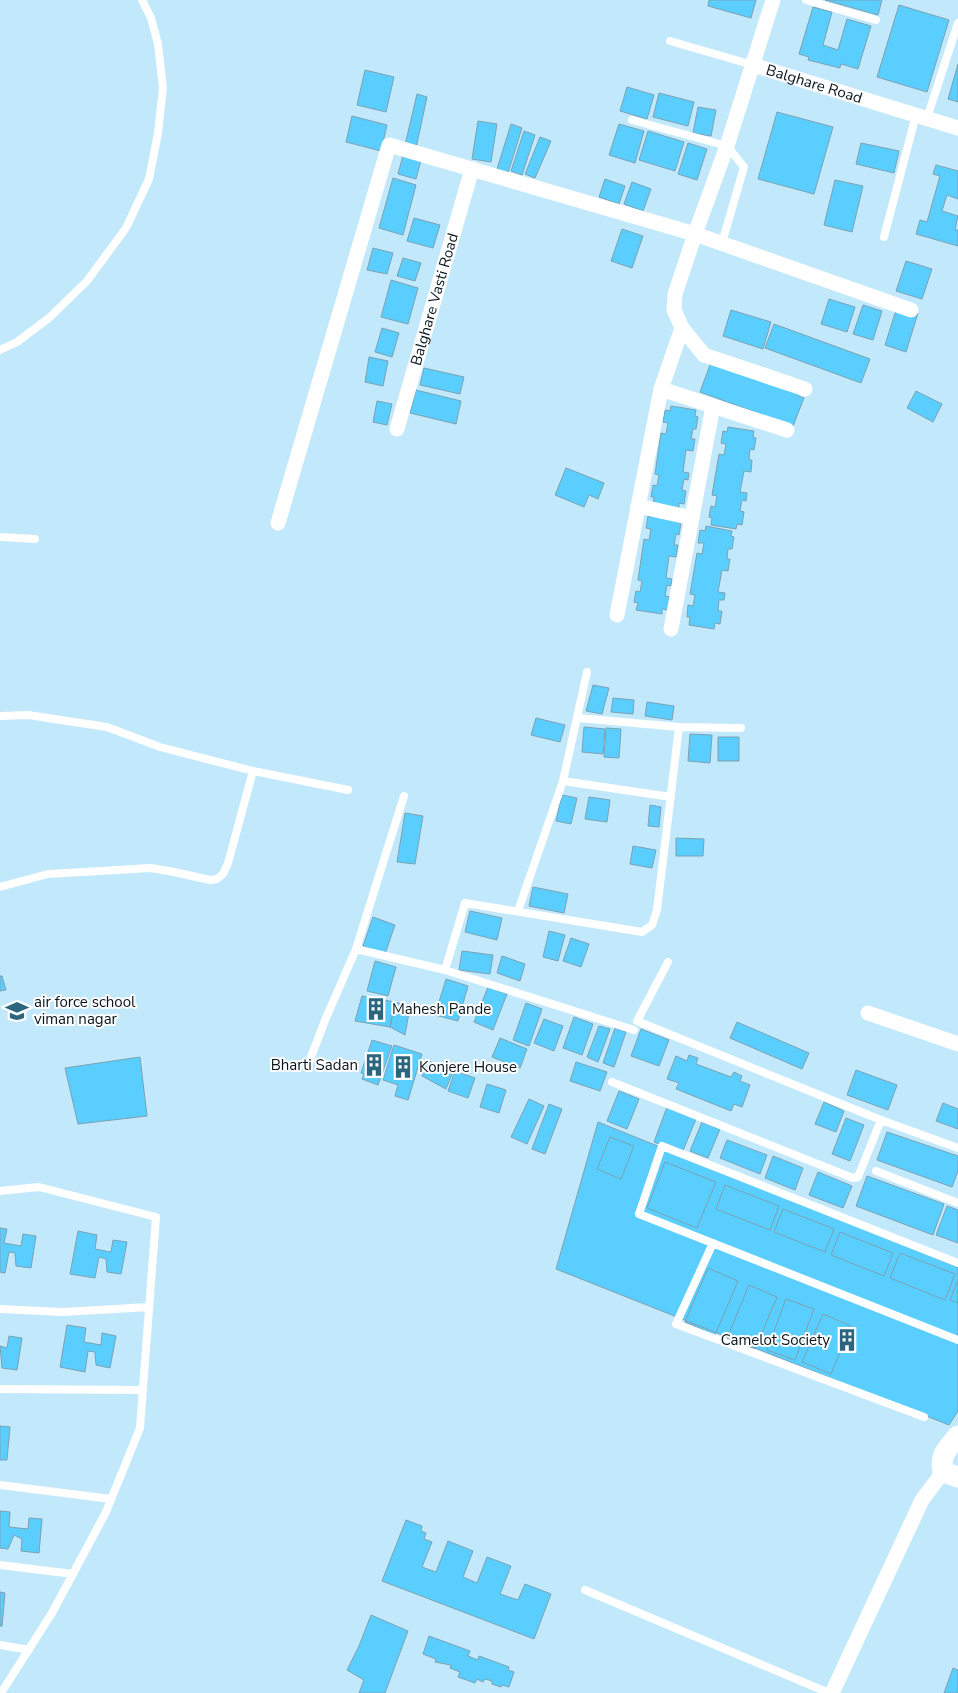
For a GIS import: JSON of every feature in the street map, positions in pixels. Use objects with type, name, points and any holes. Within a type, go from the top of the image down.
[{"type":"street","points":[[773,0],[727,146],[695,234],[676,294],[674,310],[682,328],[704,354],[805,389]]},
{"type":"street","name":"Balghare Road","points":[[753,65],[958,128]]},
{"type":"street","points":[[278,523],[390,145],[695,234],[911,310]]},
{"type":"street","name":"Balghare Vasti Road","points":[[397,429],[472,169]]},
{"type":"street","points":[[617,616],[661,389],[682,328]]},
{"type":"street","points":[[661,389],[787,430]]},
{"type":"street","points":[[671,629],[713,406]]},
{"type":"street","points":[[638,506],[692,518]]},
{"type":"street","points":[[868,1013],[958,1044]]},
{"type":"street","points":[[831,1693],[922,1500],[951,1474],[941,1462],[945,1452],[958,1436]]},
{"type":"lane","points":[[0,350],[17,342],[49,318],[87,281],[126,228],[149,179],[158,133],[163,88],[158,44],[151,18],[142,0]]},
{"type":"lane","points":[[806,0],[876,20]]},
{"type":"lane","points":[[884,237],[921,117],[958,23]]},
{"type":"lane","name":"Balghare Road","points":[[670,41],[753,65]]},
{"type":"lane","points":[[632,120],[727,146],[744,167],[722,243]]},
{"type":"lane","points":[[0,537],[35,539]]},
{"type":"lane","points":[[518,911],[563,781],[587,672]]},
{"type":"lane","points":[[0,716],[28,715],[107,727],[160,747],[253,771],[348,790]]},
{"type":"lane","points":[[578,718],[679,727],[741,728]]},
{"type":"lane","points":[[445,970],[465,903],[642,932],[652,925],[657,910],[679,727]]},
{"type":"lane","points":[[0,887],[48,874],[151,868],[210,880],[217,879],[223,874],[228,863],[253,771]]},
{"type":"lane","points":[[563,781],[671,797]]},
{"type":"lane","points":[[309,1062],[356,950],[404,796]]},
{"type":"lane","points":[[356,950],[445,970],[634,1030]]},
{"type":"lane","points":[[668,962],[637,1021],[881,1120],[958,1148]]},
{"type":"lane","points":[[612,1082],[853,1178],[858,1177],[881,1120]]},
{"type":"lane","points":[[958,1262],[662,1146],[639,1214],[958,1340]]},
{"type":"lane","points":[[876,1171],[958,1203]]},
{"type":"lane","points":[[0,1191],[40,1187],[156,1217],[140,1428],[111,1499],[73,1574],[52,1614],[1,1693]]},
{"type":"lane","points":[[713,1243],[676,1324],[924,1418]]},
{"type":"lane","points":[[0,1309],[63,1312],[149,1307]]},
{"type":"lane","points":[[0,1389],[143,1390]]},
{"type":"lane","points":[[0,1485],[111,1499]]},
{"type":"lane","points":[[0,1564],[73,1574]]},
{"type":"lane","points":[[585,1590],[831,1693]]},
{"type":"lane","points":[[0,1645],[29,1650]]},
{"type":"building","points":[[709,0],[756,0],[751,18],[708,6]]},
{"type":"building","points":[[825,0],[882,0],[878,15]]},
{"type":"building","points":[[899,5],[949,20],[927,92],[877,77]]},
{"type":"building","points":[[813,7],[832,12],[823,45],[838,50],[847,19],[871,26],[858,69],[841,64],[840,68],[808,60],[809,57],[799,54]]},
{"type":"building","points":[[958,64],[958,102],[948,99]]},
{"type":"building","points":[[365,70],[394,77],[386,112],[357,105]]},
{"type":"building","points":[[627,87],[654,95],[647,119],[620,111]]},
{"type":"building","points":[[659,93],[694,102],[688,126],[653,117]]},
{"type":"building","points":[[417,94],[427,97],[416,148],[405,145]]},
{"type":"building","points":[[698,107],[716,110],[711,136],[693,133]]},
{"type":"building","points":[[777,112],[833,127],[814,194],[758,179]]},
{"type":"building","points":[[352,116],[387,125],[381,151],[346,142]]},
{"type":"building","points":[[478,121],[497,124],[491,162],[472,159]]},
{"type":"building","points":[[511,124],[522,128],[508,173],[497,169]]},
{"type":"building","points":[[619,124],[644,131],[635,163],[609,155]]},
{"type":"building","points":[[524,131],[535,135],[522,175],[511,171]]},
{"type":"building","points":[[648,131],[684,142],[675,171],[639,160]]},
{"type":"building","points":[[540,137],[551,141],[535,178],[525,174]]},
{"type":"building","points":[[688,143],[707,149],[697,180],[678,174]]},
{"type":"building","points":[[861,143],[899,151],[894,173],[856,164]]},
{"type":"building","points":[[403,155],[421,160],[416,179],[398,174]]},
{"type":"building","points":[[936,165],[958,171],[958,199],[947,195],[942,211],[958,216],[955,230],[958,230],[958,246],[916,234],[920,220],[927,222],[940,176],[933,174]]},
{"type":"building","points":[[393,178],[416,185],[403,235],[379,228]]},
{"type":"building","points":[[605,179],[625,186],[619,204],[599,197]]},
{"type":"building","points":[[835,180],[863,186],[852,232],[824,225]]},
{"type":"building","points":[[632,182],[651,189],[643,211],[624,204]]},
{"type":"building","points":[[414,218],[440,225],[433,248],[407,241]]},
{"type":"building","points":[[622,229],[643,236],[632,268],[611,261]]},
{"type":"building","points":[[373,248],[393,253],[387,274],[367,270]]},
{"type":"building","points":[[403,258],[421,263],[415,281],[397,276]]},
{"type":"building","points":[[906,261],[932,269],[922,299],[896,291]]},
{"type":"building","points":[[391,280],[418,288],[408,324],[381,317]]},
{"type":"building","points":[[829,299],[855,307],[847,332],[821,324]]},
{"type":"building","points":[[863,305],[882,311],[873,340],[853,334]]},
{"type":"building","points":[[897,307],[918,313],[906,352],[885,345]]},
{"type":"building","points":[[731,310],[771,322],[763,349],[723,336]]},
{"type":"building","points":[[774,324],[870,359],[861,383],[765,348]]},
{"type":"building","points":[[382,328],[399,333],[392,357],[375,352]]},
{"type":"building","points":[[369,357],[388,361],[383,386],[365,382]]},
{"type":"building","points":[[711,362],[799,393],[798,396],[804,398],[793,426],[700,392]]},
{"type":"building","points":[[424,368],[464,377],[460,394],[420,385]]},
{"type":"building","points":[[416,390],[461,401],[456,424],[410,413]]},
{"type":"building","points":[[916,391],[942,404],[933,422],[907,408]]},
{"type":"building","points":[[377,401],[392,404],[387,425],[373,422]]},
{"type":"building","points":[[671,406],[696,410],[695,416],[698,417],[696,429],[693,429],[691,439],[695,439],[693,451],[686,450],[683,472],[689,473],[688,480],[684,479],[682,490],[686,491],[684,504],[679,503],[679,508],[653,504],[654,497],[651,497],[653,485],[657,486],[659,475],[655,474],[661,433],[666,434],[668,423],[663,422],[665,410],[670,411]]},
{"type":"building","points":[[728,427],[754,431],[753,437],[756,438],[754,450],[750,449],[749,460],[752,460],[751,472],[744,471],[740,492],[747,493],[746,501],[742,500],[740,511],[744,512],[742,525],[737,524],[736,529],[711,525],[712,518],[709,517],[711,506],[715,507],[717,496],[712,495],[719,454],[724,455],[726,444],[721,443],[723,431],[727,432]]},
{"type":"building","points":[[566,468],[604,483],[598,499],[589,495],[584,507],[555,495]]},
{"type":"building","points":[[654,512],[681,523],[679,535],[676,534],[674,545],[678,545],[676,557],[669,556],[666,578],[672,579],[671,586],[667,585],[665,596],[670,597],[668,610],[662,609],[662,614],[636,610],[638,603],[634,602],[636,591],[640,592],[642,581],[638,580],[644,539],[649,540],[651,529],[646,528],[648,516],[653,517]]},
{"type":"building","points":[[706,526],[732,531],[731,536],[734,537],[732,549],[728,549],[727,559],[730,559],[728,571],[722,570],[718,592],[725,593],[724,600],[719,600],[718,611],[722,611],[720,624],[715,623],[714,629],[689,625],[690,617],[687,617],[688,605],[693,606],[695,595],[690,594],[697,553],[702,554],[704,543],[698,543],[700,530],[705,531]]},
{"type":"building","points":[[593,685],[609,688],[602,714],[586,711]]},
{"type":"building","points":[[613,698],[634,700],[633,714],[611,712]]},
{"type":"building","points":[[647,702],[674,706],[672,720],[645,716]]},
{"type":"building","points":[[536,718],[565,725],[560,742],[531,735]]},
{"type":"building","points":[[584,727],[605,729],[603,754],[582,752]]},
{"type":"building","points":[[606,728],[621,729],[619,758],[604,757]]},
{"type":"building","points":[[690,734],[712,735],[710,763],[688,761]]},
{"type":"building","points":[[718,737],[739,737],[739,761],[718,761]]},
{"type":"building","points":[[562,795],[577,798],[571,824],[556,821]]},
{"type":"building","points":[[589,797],[610,800],[607,822],[585,819]]},
{"type":"building","points":[[650,805],[661,807],[659,827],[648,826]]},
{"type":"building","points":[[405,813],[423,816],[415,864],[397,862]]},
{"type":"building","points":[[676,838],[704,839],[703,856],[676,856]]},
{"type":"building","points":[[633,846],[656,850],[652,868],[630,864]]},
{"type":"building","points":[[533,887],[568,894],[564,913],[529,906]]},
{"type":"building","points":[[470,911],[502,918],[497,940],[465,932]]},
{"type":"building","points":[[373,917],[395,925],[385,954],[363,946]]},
{"type":"building","points":[[549,931],[565,935],[558,961],[543,957]]},
{"type":"building","points":[[571,938],[589,944],[581,967],[563,961]]},
{"type":"building","points":[[462,951],[493,955],[490,974],[459,970]]},
{"type":"building","points":[[502,956],[525,964],[520,981],[497,973]]},
{"type":"building","points":[[375,961],[396,967],[388,996],[367,991]]},
{"type":"building","points":[[0,976],[2,976],[6,990],[0,991]]},
{"type":"building","points":[[446,979],[468,986],[458,1021],[435,1015]]},
{"type":"building","points":[[488,987],[507,994],[493,1030],[474,1022]]},
{"type":"building","name":"Mahesh Pande","points":[[362,996],[395,1002],[390,1027],[355,1021]]},
{"type":"building","points":[[395,1002],[410,1007],[405,1035],[390,1027]]},
{"type":"building","points":[[526,1003],[542,1009],[529,1046],[513,1040]]},
{"type":"building","points":[[574,1017],[593,1024],[582,1055],[563,1048]]},
{"type":"building","points":[[544,1019],[563,1026],[554,1051],[534,1043]]},
{"type":"building","points":[[737,1022],[809,1053],[802,1069],[730,1038]]},
{"type":"building","points":[[599,1026],[610,1029],[598,1062],[587,1057]]},
{"type":"building","points":[[615,1028],[626,1032],[614,1067],[603,1063]]},
{"type":"building","points":[[641,1029],[669,1040],[659,1066],[631,1056]]},
{"type":"building","points":[[500,1038],[527,1049],[520,1068],[492,1057]]},
{"type":"building","name":"Bharti Sadan","points":[[372,1040],[392,1046],[378,1085],[362,1079],[364,1074],[361,1073]]},
{"type":"building","name":"Konjere House","points":[[394,1045],[422,1054],[408,1100],[395,1096],[398,1085],[383,1080]]},
{"type":"building","points":[[689,1055],[698,1058],[696,1064],[731,1077],[734,1072],[742,1076],[740,1081],[750,1085],[742,1107],[734,1104],[731,1111],[676,1089],[679,1083],[667,1079],[676,1056],[687,1061]]},
{"type":"building","points":[[140,1057],[147,1116],[78,1124],[65,1068]]},
{"type":"building","points":[[427,1060],[453,1072],[446,1089],[422,1076]]},
{"type":"building","points":[[576,1062],[607,1072],[600,1091],[570,1081]]},
{"type":"building","points":[[856,1070],[897,1085],[888,1110],[847,1095]]},
{"type":"building","points":[[455,1071],[475,1078],[468,1098],[448,1091]]},
{"type":"building","points":[[487,1084],[506,1090],[499,1113],[480,1107]]},
{"type":"building","points":[[619,1091],[639,1099],[627,1129],[607,1121]]},
{"type":"building","points":[[529,1099],[544,1106],[527,1144],[511,1137]]},
{"type":"building","points":[[824,1102],[844,1111],[836,1132],[815,1124]]},
{"type":"building","points":[[943,1103],[958,1109],[958,1129],[936,1121]]},
{"type":"building","points":[[549,1104],[562,1109],[545,1154],[532,1149]]},
{"type":"building","points":[[667,1107],[696,1119],[682,1153],[654,1142]]},
{"type":"building","points":[[846,1118],[864,1125],[850,1161],[832,1154]]},
{"type":"building","name":"Camelot Society","points":[[598,1122],[958,1267],[958,1411],[949,1425],[556,1269]]},
{"type":"building","points":[[702,1122],[720,1129],[708,1158],[690,1151]]},
{"type":"building","points":[[887,1132],[958,1156],[958,1171],[952,1187],[877,1160]]},
{"type":"building","points":[[610,1137],[634,1146],[621,1179],[597,1169]]},
{"type":"building","points":[[727,1140],[767,1155],[760,1174],[720,1158]]},
{"type":"building","points":[[773,1156],[803,1168],[795,1190],[765,1178]]},
{"type":"building","points":[[665,1162],[716,1182],[697,1228],[647,1208]]},
{"type":"building","points":[[818,1172],[852,1186],[843,1208],[809,1195]]},
{"type":"building","points":[[867,1176],[944,1204],[933,1235],[856,1206]]},
{"type":"building","points":[[725,1185],[779,1206],[770,1230],[716,1209]]},
{"type":"building","points":[[947,1206],[958,1210],[958,1243],[936,1235]]},
{"type":"building","points":[[783,1209],[834,1229],[825,1252],[774,1232]]},
{"type":"building","points":[[0,1228],[7,1229],[4,1243],[21,1246],[23,1234],[36,1236],[31,1268],[16,1266],[15,1253],[9,1252],[5,1273],[0,1272]]},
{"type":"building","points":[[78,1231],[97,1235],[95,1249],[111,1252],[113,1240],[127,1242],[121,1274],[107,1272],[106,1259],[99,1257],[95,1278],[70,1274]]},
{"type":"building","points":[[840,1232],[893,1253],[884,1276],[831,1255]]},
{"type":"building","points":[[900,1253],[955,1274],[945,1300],[890,1278]]},
{"type":"building","points":[[708,1268],[738,1281],[715,1335],[685,1322]]},
{"type":"building","points":[[958,1280],[958,1303],[950,1300]]},
{"type":"building","points":[[749,1285],[777,1297],[755,1349],[727,1338]]},
{"type":"building","points":[[786,1299],[814,1309],[795,1360],[767,1350]]},
{"type":"building","points":[[823,1314],[851,1326],[831,1374],[802,1362]]},
{"type":"building","points":[[67,1325],[86,1328],[84,1342],[101,1345],[102,1333],[116,1336],[110,1368],[96,1365],[95,1352],[88,1351],[85,1372],[60,1367]]},
{"type":"building","points":[[9,1336],[22,1338],[17,1370],[2,1368],[0,1346],[7,1348]]},
{"type":"building","points":[[0,1426],[10,1427],[7,1460],[0,1460]]},
{"type":"building","points":[[0,1511],[10,1512],[9,1527],[28,1529],[29,1518],[42,1519],[39,1553],[21,1551],[22,1539],[14,1535],[8,1549],[0,1548]]},
{"type":"building","points":[[406,1520],[422,1526],[421,1531],[426,1533],[424,1539],[432,1542],[422,1567],[436,1572],[448,1541],[473,1551],[463,1577],[477,1583],[487,1557],[511,1566],[500,1594],[518,1600],[525,1584],[551,1594],[534,1639],[382,1581]]},
{"type":"building","points":[[0,1592],[5,1593],[2,1626],[0,1626]]},
{"type":"building","points":[[371,1615],[408,1631],[385,1693],[359,1693],[364,1680],[347,1670]]},
{"type":"building","points":[[429,1636],[470,1651],[468,1656],[478,1660],[479,1656],[509,1667],[508,1670],[514,1672],[509,1687],[492,1684],[492,1681],[485,1679],[483,1682],[477,1679],[475,1683],[458,1677],[460,1672],[450,1668],[451,1665],[435,1662],[436,1659],[423,1654]]},
{"type":"building","points":[[953,1668],[958,1670],[958,1693],[944,1693]]},
{"type":"place","name":"Mahesh Pande","points":[[376,1009]]},
{"type":"place","name":"air force school viman nagar","points":[[17,1011]]},
{"type":"place","name":"Bharti Sadan","points":[[374,1065]]},
{"type":"place","name":"Konjere House","points":[[403,1067]]},
{"type":"place","name":"Camelot Society","points":[[847,1340]]}]
